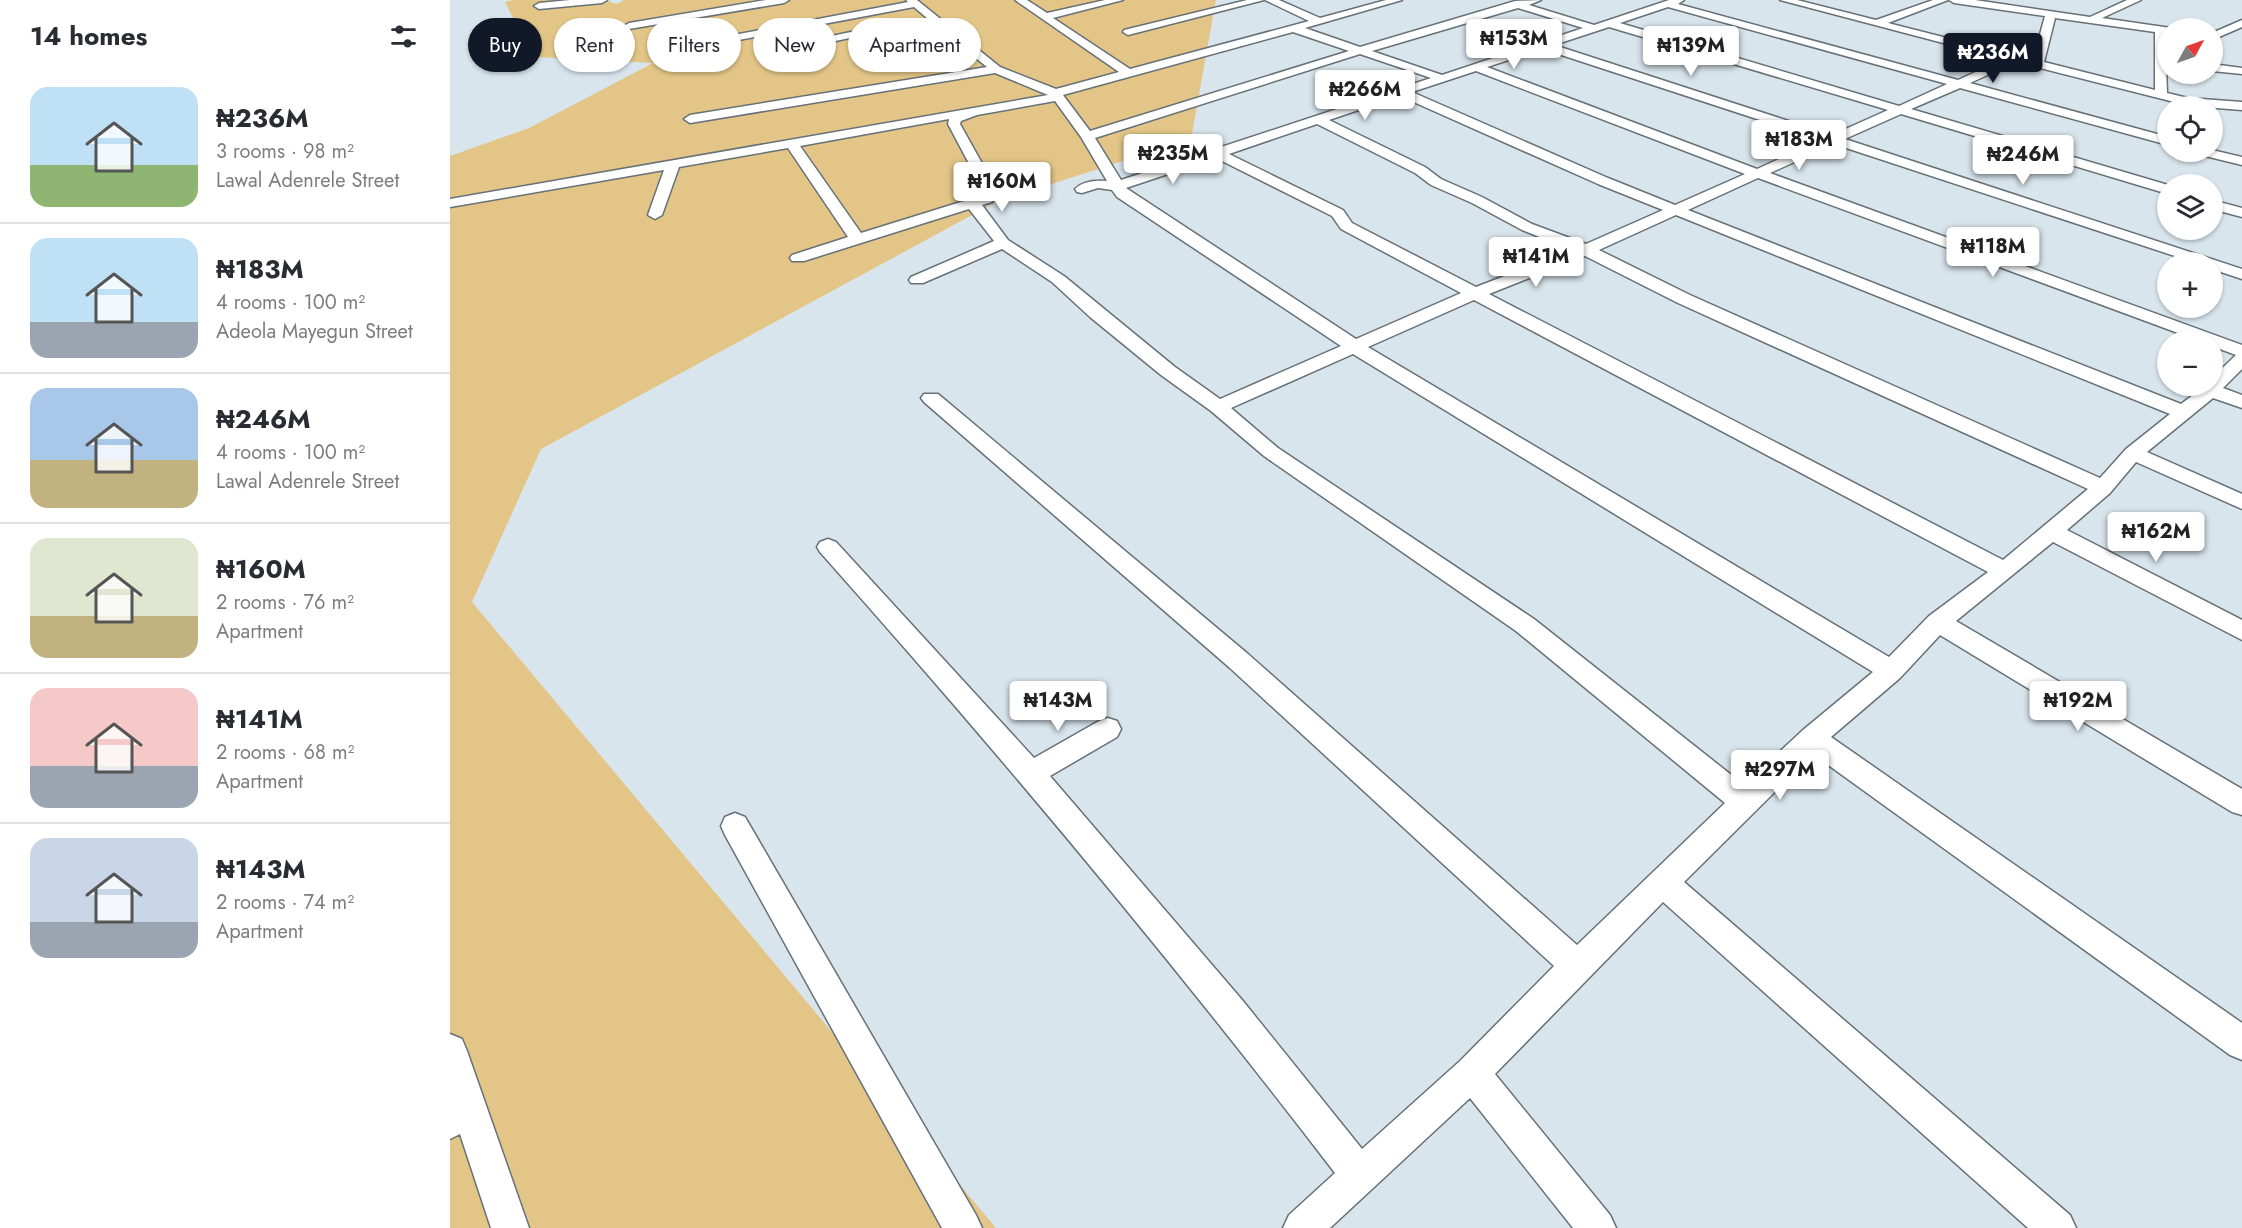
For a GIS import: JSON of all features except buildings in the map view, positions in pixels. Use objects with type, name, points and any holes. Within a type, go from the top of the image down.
[{"type":"street","points":[[539,6],[602,0]]},
{"type":"street","points":[[635,25],[784,0]]},
{"type":"street","points":[[1020,0],[1128,73]]},
{"type":"street","points":[[1044,17],[1118,0]]},
{"type":"street","points":[[1128,32],[1259,0]]},
{"type":"street","points":[[1269,0],[1319,21]]},
{"type":"street","points":[[450,203],[972,113],[1055,95],[1397,0]]},
{"type":"street","points":[[1504,0],[1594,28]]},
{"type":"street","points":[[1087,136],[1301,72],[1359,51],[1536,0]]},
{"type":"street","points":[[1880,22],[1943,0]]},
{"type":"street","points":[[1954,0],[2157,29]]},
{"type":"street","points":[[1979,4],[1990,0]]},
{"type":"street","points":[[2094,18],[2136,0]]},
{"type":"street","points":[[1792,1],[2165,96]]},
{"type":"street","points":[[741,36],[913,2],[933,18]]},
{"type":"street","points":[[1082,189],[1097,184],[1118,186],[1674,2],[2157,138]]},
{"type":"street","points":[[2038,64],[2051,15]]},
{"type":"street","points":[[2232,39],[2212,37],[2242,22]]},
{"type":"street","points":[[1608,23],[2157,187]]},
{"type":"street","points":[[1296,28],[1442,78]]},
{"type":"street","points":[[1543,45],[2176,252]]},
{"type":"street","points":[[981,57],[996,69],[1055,95],[1087,136],[1122,194],[1355,347],[1890,671]]},
{"type":"street","points":[[1218,407],[1473,294],[1586,250],[1756,172],[2016,58]]},
{"type":"street","points":[[1476,67],[2242,351]]},
{"type":"street","points":[[2223,68],[2242,71]]},
{"type":"street","points":[[690,119],[996,69]]},
{"type":"street","points":[[2161,95],[2162,84]]},
{"type":"street","points":[[1402,93],[1522,144],[1548,158],[1674,210],[1729,229],[1780,253],[2183,412]]},
{"type":"street","points":[[2223,105],[2242,106]]},
{"type":"street","points":[[2223,112],[2242,117]]},
{"type":"street","points":[[798,258],[987,199],[989,188],[954,124],[956,119],[972,113]]},
{"type":"street","points":[[1318,120],[1420,170],[1436,182],[1477,200],[1527,227],[1586,250],[1684,299],[2103,488]]},
{"type":"street","points":[[790,143],[857,239]]},
{"type":"street","points":[[1217,153],[1338,213],[1346,226],[1473,294],[2005,571]]},
{"type":"street","points":[[2223,156],[2242,161]]},
{"type":"street","points":[[655,215],[673,165]]},
{"type":"street","points":[[989,188],[1013,182],[1032,182]]},
{"type":"street","points":[[973,204],[1003,243],[1058,279],[1168,371],[1218,407],[1271,452],[1525,625],[1745,802]]},
{"type":"street","points":[[2223,207],[2242,213]]},
{"type":"street","points":[[917,280],[1003,243]]},
{"type":"street","points":[[2223,268],[2242,274]]},
{"type":"street","points":[[2223,378],[2242,359]]},
{"type":"street","points":[[2223,395],[2242,402]]},
{"type":"street","points":[[1302,1228],[1472,1073],[1577,966],[1812,738],[1890,671],[1938,622],[2052,532],[2103,488],[2133,453],[2203,396]]},
{"type":"street","points":[[932,398],[1239,661],[1577,966]]},
{"type":"street","points":[[2133,453],[2242,502]]},
{"type":"street","points":[[2052,532],[2242,631]]},
{"type":"street","points":[[828,546],[1030,774],[1187,957],[1268,1055],[1359,1174]]},
{"type":"street","points":[[1938,622],[2242,803]]},
{"type":"street","points":[[1030,774],[1108,729]]},
{"type":"street","points":[[1812,738],[2242,1043]]},
{"type":"street","points":[[735,826],[963,1228]]},
{"type":"street","points":[[1663,883],[2056,1228]]},
{"type":"street","points":[[450,1051],[460,1115],[510,1228]]},
{"type":"street","points":[[1472,1073],[1597,1228]]},
{"type":"shaded area","points":[[513,0],[605,0],[617,4],[624,0],[1216,0],[1191,139],[996,202],[541,449],[472,602],[996,1228],[450,1228],[450,156],[529,128],[647,66],[647,72],[741,72],[741,18],[647,18],[647,63],[635,62],[635,18],[554,18],[554,58],[542,57],[542,18],[513,18],[505,2]]}]
